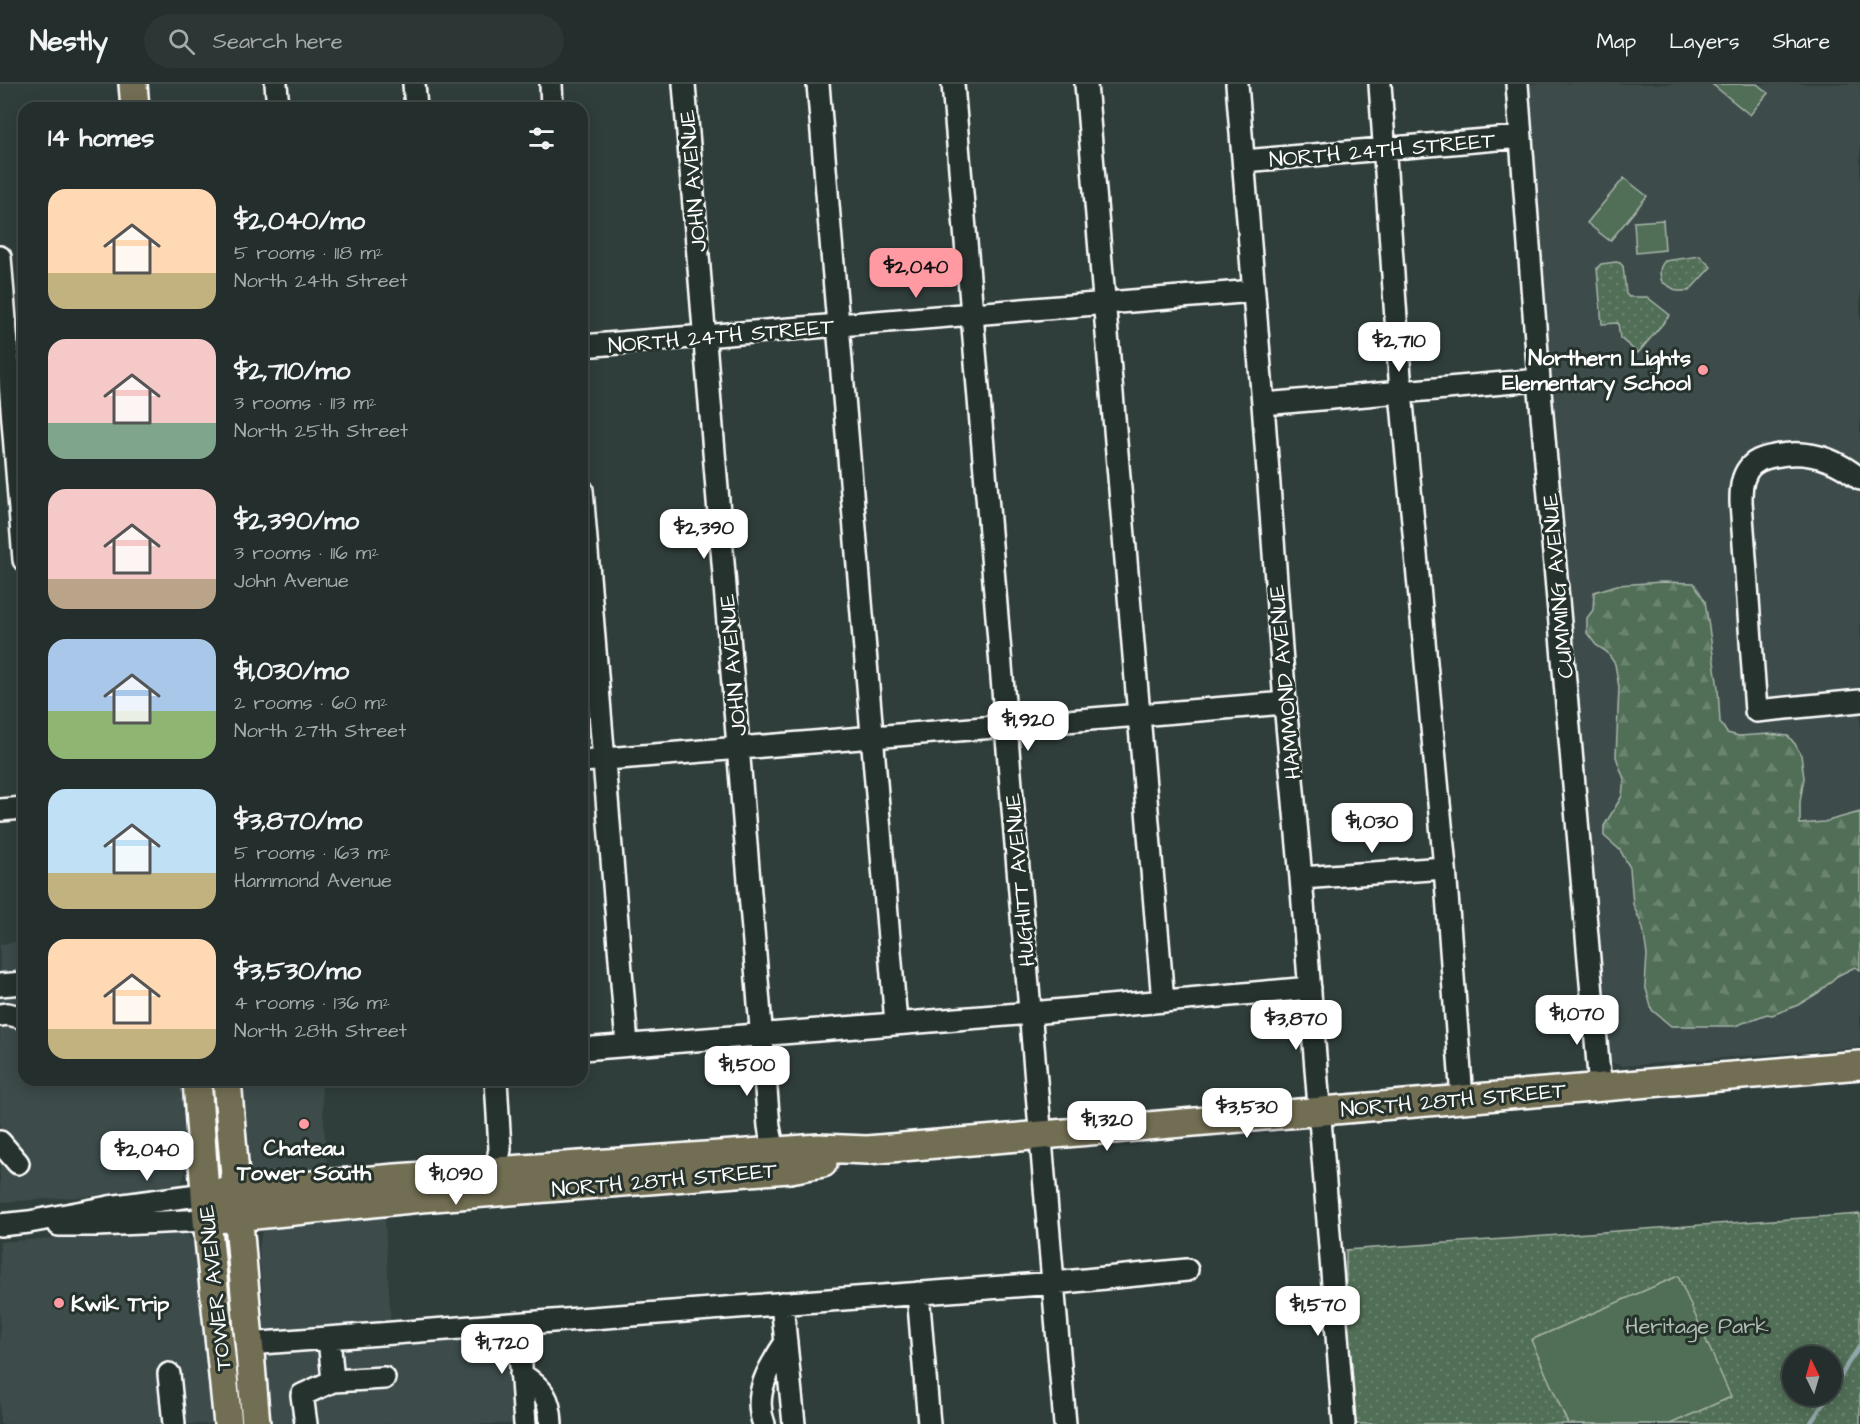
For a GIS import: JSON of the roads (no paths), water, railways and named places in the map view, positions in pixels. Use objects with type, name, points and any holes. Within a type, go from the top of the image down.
[{"type":"main road","points":[[133,84],[134,102]]},
{"type":"main road","name":"NORTH 28TH STREET","points":[[238,1205],[496,1171],[838,1159],[867,1150],[1860,1065]]},
{"type":"main road","name":"TOWER AVENUE","points":[[197,1086],[206,1207],[228,1424]]},
{"type":"main road","name":"TOWER AVENUE","points":[[228,1086],[256,1424]]},
{"type":"main road","name":"NORTH 28TH STREET","points":[[206,1207],[391,1202],[783,1160]]},
{"type":"street","points":[[276,84],[278,102]]},
{"type":"street","points":[[414,84],[416,102]]},
{"type":"street","points":[[551,84],[552,102]]},
{"type":"street","name":"JOHN AVENUE","points":[[684,84],[769,1126],[771,1139],[783,1160]]},
{"type":"street","points":[[818,84],[896,1023]]},
{"type":"street","name":"HUGHITT AVENUE","points":[[953,84],[1065,1424]]},
{"type":"street","points":[[1086,84],[1163,1001]]},
{"type":"street","name":"HAMMOND AVENUE","points":[[1237,84],[1344,1424]]},
{"type":"street","points":[[1380,84],[1401,392],[1446,868],[1462,1099]]},
{"type":"street","name":"CUMMING AVENUE","points":[[1517,84],[1539,380],[1600,1087]]},
{"type":"street","name":"NORTH 24TH STREET","points":[[1244,161],[1520,137]]},
{"type":"street","points":[[0,257],[18,483]]},
{"type":"street","name":"NORTH 24TH STREET","points":[[588,346],[1254,291]]},
{"type":"street","points":[[1263,404],[1539,380]]},
{"type":"street","points":[[1860,479],[1833,461],[1817,455],[1798,452],[1781,454],[1753,463],[1747,470],[1742,482],[1741,502],[1756,711],[1860,701]]},
{"type":"street","points":[[588,564],[627,1045]]},
{"type":"street","points":[[588,761],[1285,703]]},
{"type":"street","points":[[0,810],[18,808]]},
{"type":"street","points":[[1301,878],[1446,868]]},
{"type":"street","points":[[0,985],[18,984]]},
{"type":"street","points":[[588,1048],[1310,988]]},
{"type":"street","points":[[0,1015],[18,1016]]},
{"type":"street","points":[[391,1202],[423,1190],[476,1185],[486,1181],[496,1171],[501,1149],[496,1086]]},
{"type":"street","points":[[0,1142],[18,1163]]},
{"type":"street","name":"NORTH 28TH STREET","points":[[0,1225],[109,1207],[206,1207]]},
{"type":"street","points":[[248,1344],[1187,1270]]},
{"type":"street","points":[[918,1293],[929,1424]]},
{"type":"street","points":[[782,1303],[794,1424]]},
{"type":"street","points":[[518,1324],[525,1424]]},
{"type":"street","points":[[329,1338],[333,1381]]},
{"type":"street","points":[[764,1424],[760,1416],[762,1388],[766,1373],[786,1342]]},
{"type":"street","points":[[170,1374],[174,1424]]},
{"type":"street","points":[[521,1374],[536,1384],[544,1393],[548,1401],[551,1424]]},
{"type":"street","points":[[306,1424],[302,1395],[333,1381],[384,1378]]},
{"type":"waterway","points":[[1842,1375],[1860,1344]]},
{"type":"waterway","points":[[1810,1424],[1822,1406]]},
{"type":"place","name":"Northern Lights Elementary School","points":[[1703,370]]},
{"type":"place","name":"Chateau Tower South","points":[[304,1124]]},
{"type":"place","name":"Kwik Trip","points":[[59,1303]]},
{"type":"park label","name":"Heritage Park","points":[[1697,1325]]}]
